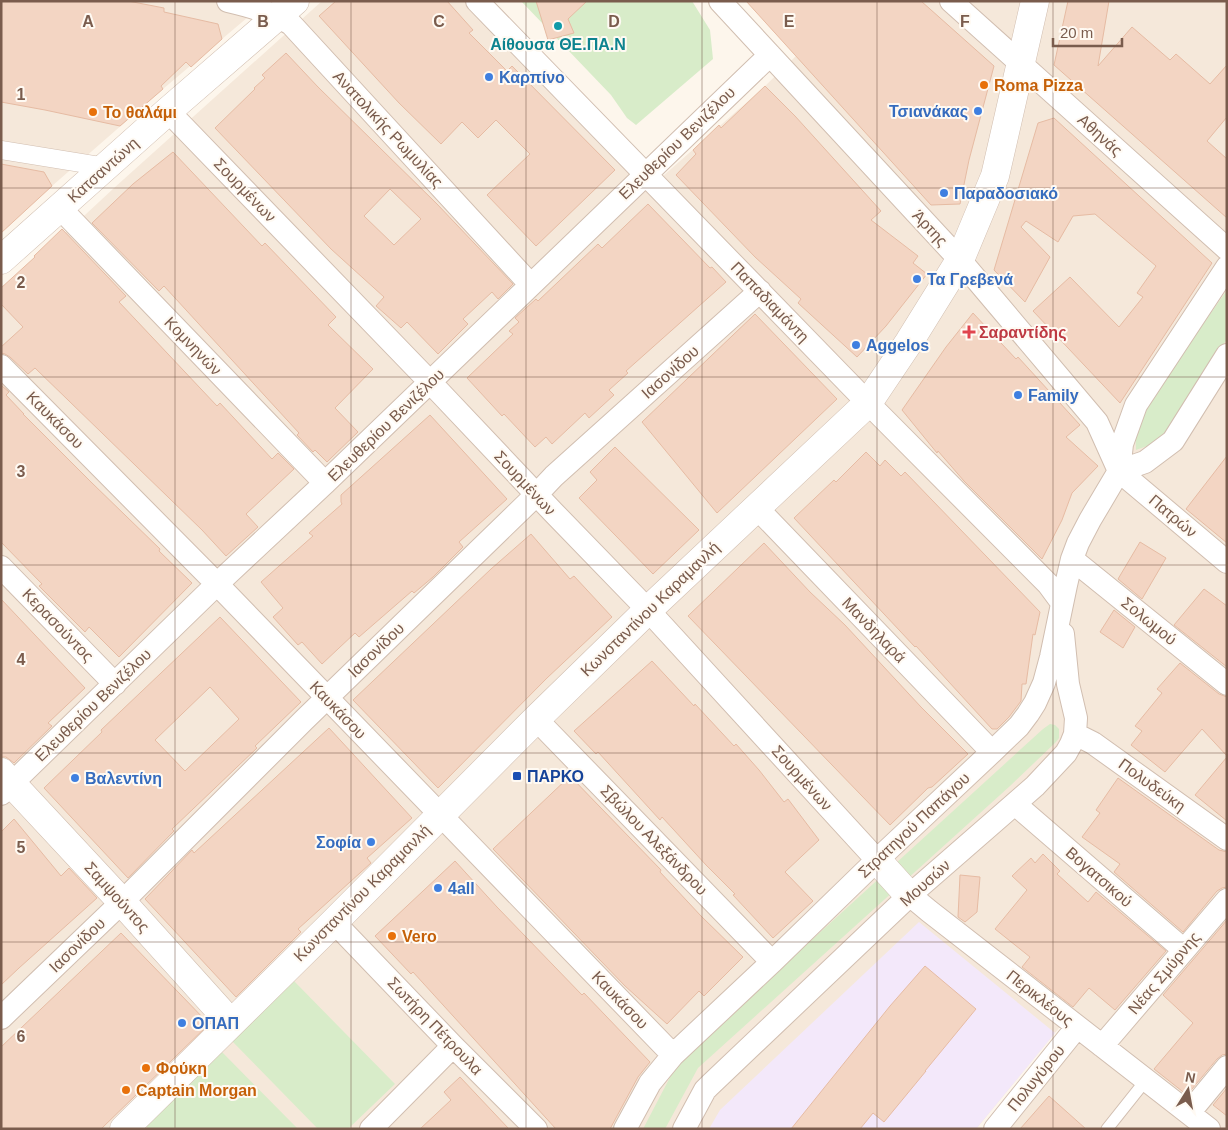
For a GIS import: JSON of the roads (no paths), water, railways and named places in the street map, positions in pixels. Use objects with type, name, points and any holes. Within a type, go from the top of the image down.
[{"type":"street","name":"Ανατολικής Ρωμυλίας","points":[[228,1],[245,5],[287,9],[291,24],[530,284]]},
{"type":"street","name":"Παπαδιαμάντη","points":[[477,1],[868,403],[1048,584],[1062,603]]},
{"type":"street","name":"Άρτης","points":[[720,1],[960,260],[1097,422],[1119,471]]},
{"type":"street","name":"Αθηνάς","points":[[951,1],[1227,249]]},
{"type":"street","name":"Κωνσταντίνου Καραμανλή","points":[[132,1126],[231,1023],[536,718],[868,403],[960,260],[995,176],[1035,1]]},
{"type":"street","name":"Κατσαντώνη","points":[[1,260],[168,111],[287,9]]},
{"type":"street","name":"Ελευθερίου Βενιζέλου","points":[[5,783],[115,684],[216,584],[325,483],[770,55]]},
{"type":"street","name":"Σουρμένων","points":[[168,111],[648,610],[877,860]]},
{"type":"street","points":[[1,150],[106,167]]},
{"type":"street","name":"Κομνηνών","points":[[60,208],[325,483]]},
{"type":"street","name":"Στρατηγού Παπάγου","points":[[626,1129],[650,1084],[673,1055],[992,752],[1028,714],[1044,683],[1072,559],[1090,520],[1119,471],[1122,444],[1136,405],[1227,267]]},
{"type":"street","name":"Ιασoνίδου","points":[[1,1018],[122,902],[326,698],[554,476],[760,291]]},
{"type":"street","points":[[1119,471],[1145,462],[1173,441],[1227,355]]},
{"type":"street","name":"Καυκάσου","points":[[1,366],[216,584],[673,1055]]},
{"type":"street","name":"Πατρών","points":[[1119,471],[1227,562]]},
{"type":"street","name":"Μανδηλαρά","points":[[757,508],[992,752]]},
{"type":"street","name":"Σολωμού","points":[[1072,559],[1227,684]]},
{"type":"street","name":"Κερασούντος","points":[[1,567],[115,684]]},
{"type":"street","points":[[1062,603],[1066,666],[1076,718],[1076,734]]},
{"type":"street","name":"Σβώλου Αλεξάνδρου","points":[[536,718],[772,962]]},
{"type":"street","name":"Μουσών","points":[[684,1129],[705,1090],[907,893],[1035,786],[1060,760],[1072,744],[1076,734]]},
{"type":"street","name":"Πολυδεύκη","points":[[1076,734],[1093,743],[1227,839]]},
{"type":"street","name":"Σαμψούντος","points":[[5,783],[122,902],[231,1023]]},
{"type":"street","name":"Βογατσικού","points":[[1015,804],[1184,950]]},
{"type":"street","name":"Περικλέους","points":[[877,860],[907,893],[1209,1129]]},
{"type":"street","name":"Νέας Σμύρνης","points":[[1102,1046],[1227,900]]},
{"type":"street","name":"Σωτήρη Πέτρουλα","points":[[334,922],[536,1129]]},
{"type":"street","name":"Πολυγύρου","points":[[995,1129],[1077,1027]]},
{"type":"street","points":[[372,1129],[453,1046]]},
{"type":"street","points":[[1189,1113],[1227,1067]]},
{"type":"lane","points":[[1107,1129],[1146,1080]]},
{"type":"place","name":"Αίθουσα ΘΕ.ΠΑ.Ν","points":[[558,26]]},
{"type":"place","name":"Καρπίνο","points":[[489,77]]},
{"type":"place","name":"Roma Pizza","points":[[984,85]]},
{"type":"place","name":"Τσιανάκας","points":[[978,111]]},
{"type":"place","name":"Το θαλάμι","points":[[93,112]]},
{"type":"place","name":"Παραδοσιακό","points":[[944,193]]},
{"type":"place","name":"Τα Γρεβενά","points":[[917,279]]},
{"type":"place","name":"Σαραντίδης","points":[[969,332]]},
{"type":"place","name":"Aggelos","points":[[856,345]]},
{"type":"place","name":"Family","points":[[1018,395]]},
{"type":"place","name":"ΠΑΡΚΟ","points":[[517,776]]},
{"type":"place","name":"Βαλεντίνη","points":[[75,778]]},
{"type":"place","name":"Σοφία","points":[[371,842]]},
{"type":"place","name":"4all","points":[[438,888]]},
{"type":"place","name":"Vero","points":[[392,936]]},
{"type":"place","name":"ΟΠΑΠ","points":[[182,1023]]},
{"type":"place","name":"Φούκη","points":[[146,1068]]},
{"type":"place","name":"Captain Morgan","points":[[126,1090]]}]
